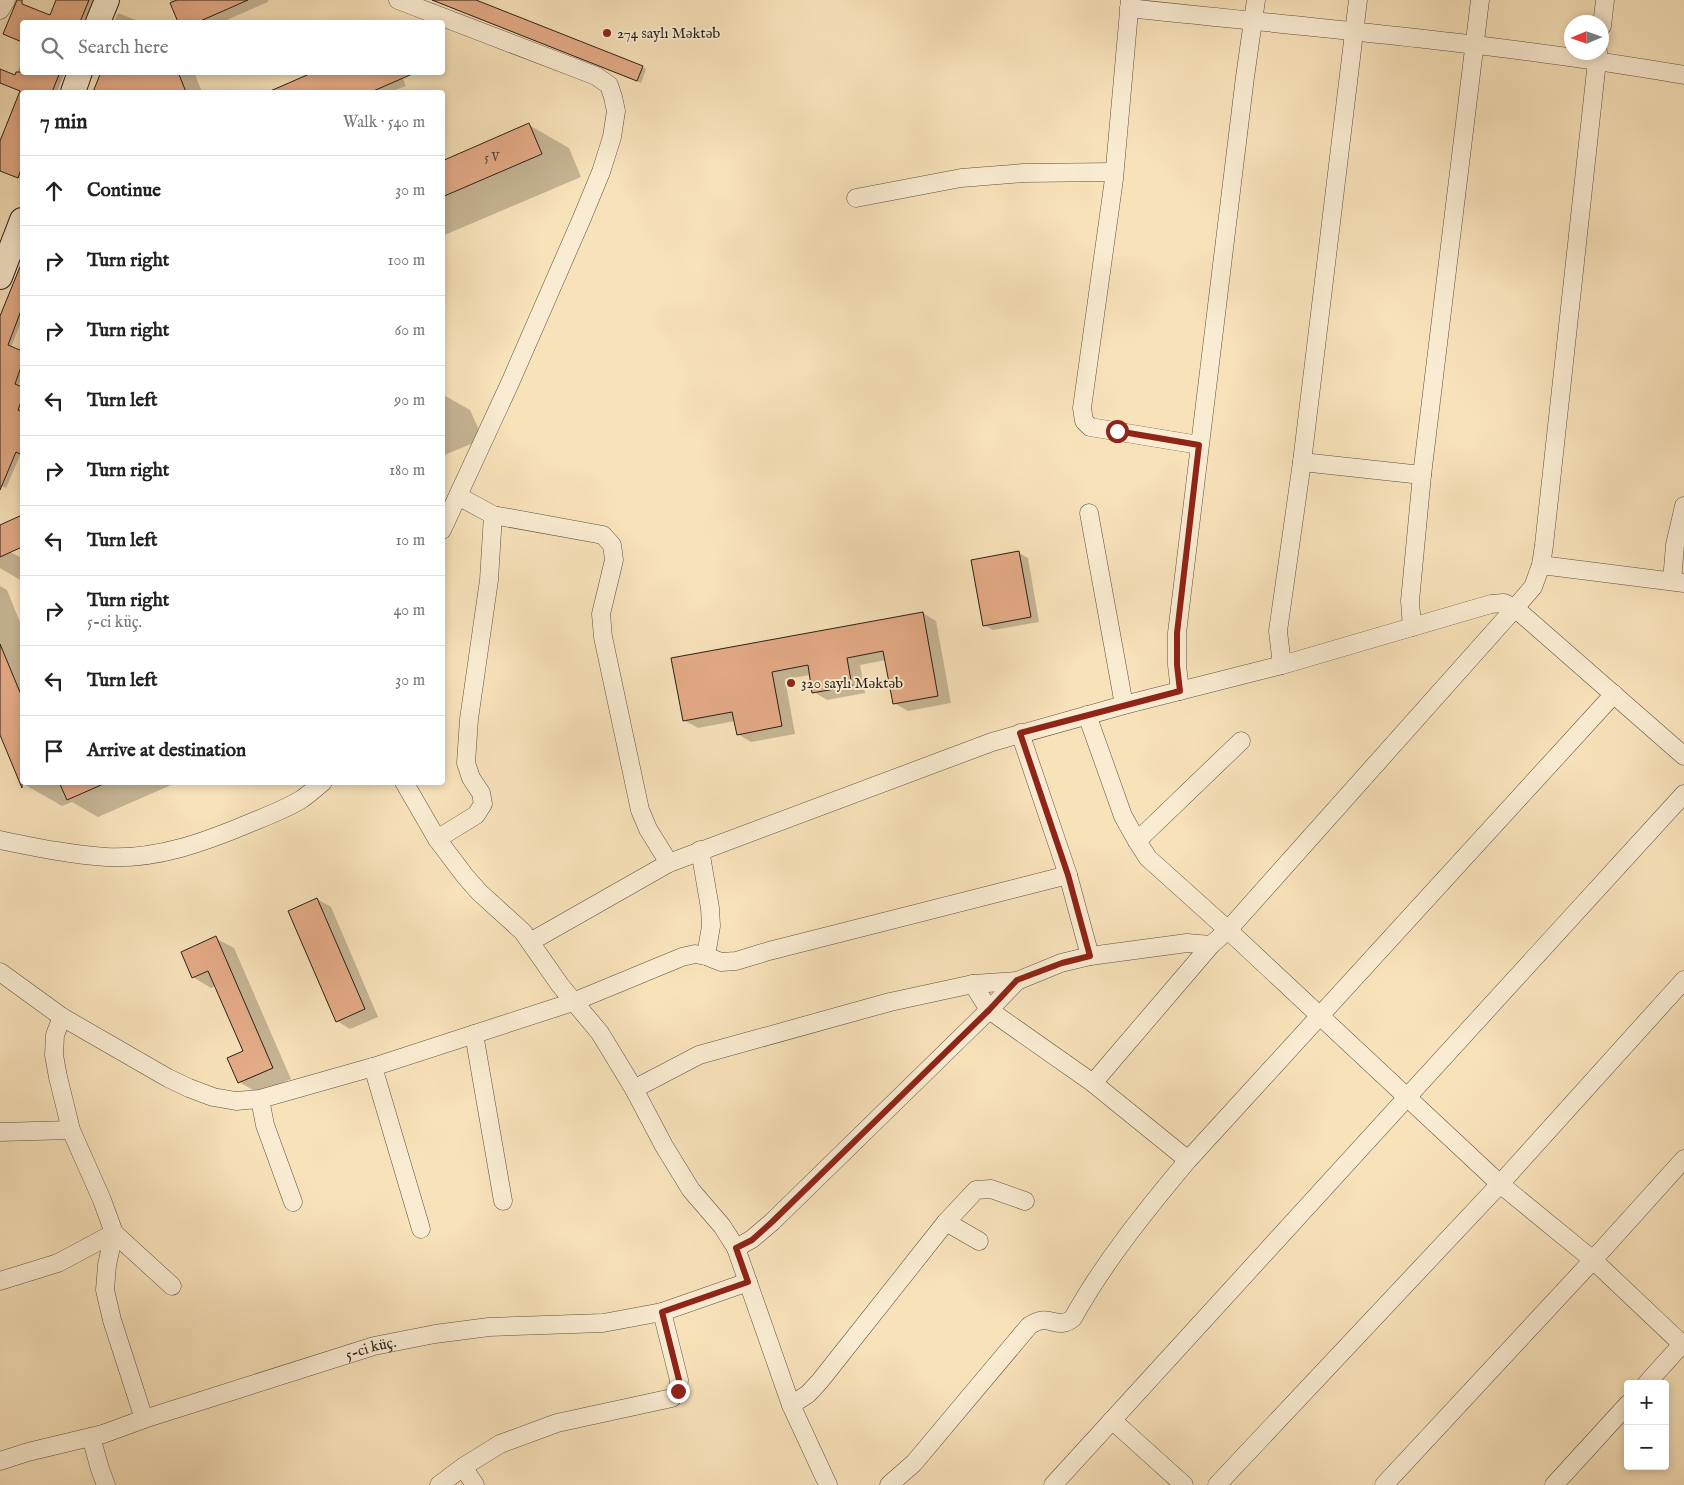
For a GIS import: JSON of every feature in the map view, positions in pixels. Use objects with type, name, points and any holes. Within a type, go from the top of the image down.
[{"type":"street","points":[[0,10],[6,0]]},
{"type":"street","points":[[99,20],[107,0]]},
{"type":"street","points":[[398,0],[596,76],[609,85],[616,111],[612,137],[582,218],[510,383],[445,524]]},
{"type":"street","points":[[1180,691],[1177,665],[1177,633],[1256,0]]},
{"type":"street","points":[[1282,665],[1278,631],[1302,462],[1358,0]]},
{"type":"street","points":[[1412,627],[1410,601],[1422,475],[1480,0]]},
{"type":"street","points":[[1603,15],[1605,0]]},
{"type":"street","points":[[1199,445],[1090,426],[1084,421],[1082,408],[1114,172],[1130,4],[1254,21],[1564,53]]},
{"type":"street","points":[[1609,59],[1684,76]]},
{"type":"street","points":[[1093,1083],[1211,945],[1228,930],[1532,587],[1541,565],[1597,60]]},
{"type":"street","points":[[73,90],[79,75]]},
{"type":"street","points":[[856,198],[961,178],[1024,173],[1114,172]]},
{"type":"street","points":[[0,277],[20,225]]},
{"type":"street","points":[[1302,462],[1422,475]]},
{"type":"street","points":[[458,496],[493,515],[603,535],[612,545],[614,560],[602,614],[603,637],[640,810],[648,829],[669,863]]},
{"type":"street","points":[[1541,565],[1678,582],[1675,545],[1684,506]]},
{"type":"street","points":[[1089,513],[1124,705]]},
{"type":"street","points":[[438,839],[476,814],[483,804],[481,793],[471,778],[466,763],[469,719],[489,580],[493,515]]},
{"type":"street","points":[[530,942],[669,863],[992,742],[1124,705],[1282,665],[1491,604],[1504,603],[1515,608],[1684,756]]},
{"type":"street","points":[[889,1485],[914,1463],[1030,1326],[1037,1321],[1047,1320],[1061,1324],[1073,1318],[1125,1239],[1152,1202],[1188,1160],[1614,694]]},
{"type":"street","points":[[1087,715],[1123,816],[1148,858],[1228,930],[1500,1184],[1593,1260],[1683,1344],[1650,1380]]},
{"type":"street","points":[[1020,733],[1068,875],[1090,956]]},
{"type":"street","points":[[1137,841],[1241,741]]},
{"type":"street","points":[[0,840],[30,847],[105,857],[143,856],[165,852],[232,830],[267,816],[302,799],[319,785]]},
{"type":"street","points":[[406,785],[438,839],[479,892],[523,932],[545,966],[600,1033],[691,1190],[722,1226],[736,1248],[791,1405],[828,1485]]},
{"type":"street","points":[[1053,1485],[1684,794]]},
{"type":"street","points":[[700,850],[710,908],[711,926],[706,956]]},
{"type":"street","points":[[0,972],[89,1034],[189,1088],[213,1097],[236,1101],[260,1099],[373,1067],[573,1002],[682,957],[695,954],[721,962],[736,961],[778,948],[1068,875]]},
{"type":"street","points":[[634,1089],[699,1055],[890,1002],[973,984],[1017,980],[1062,963],[1090,956],[1186,943],[1211,945]]},
{"type":"street","points":[[736,1248],[752,1240],[772,1222],[989,1010],[1017,980]]},
{"type":"street","points":[[1217,1485],[1500,1184],[1684,980]]},
{"type":"street","points":[[973,984],[989,1010],[1093,1083],[1188,1160]]},
{"type":"street","points":[[62,1017],[55,1035],[54,1055],[59,1084],[71,1130],[102,1200],[114,1233],[172,1286]]},
{"type":"street","points":[[474,1034],[503,1201]]},
{"type":"street","points":[[373,1067],[421,1229]]},
{"type":"street","points":[[260,1099],[265,1126],[293,1202]]},
{"type":"street","points":[[0,1132],[71,1130]]},
{"type":"street","points":[[1384,1485],[1684,1159]]},
{"type":"street","points":[[791,1405],[808,1394],[820,1381],[946,1222],[976,1190],[991,1188],[1025,1201]]},
{"type":"street","points":[[946,1222],[979,1241]]},
{"type":"street","points":[[0,1280],[58,1263],[114,1233]]},
{"type":"street","points":[[114,1233],[107,1265],[105,1290],[112,1320],[144,1419]]},
{"type":"street","name":"5-ci küç.","points":[[0,1460],[91,1437],[374,1346],[435,1334],[489,1327],[604,1323],[662,1312],[748,1282]]},
{"type":"street","points":[[439,1485],[463,1467],[500,1444],[557,1423],[672,1398],[678,1391],[679,1380],[662,1312]]},
{"type":"street","points":[[1554,1485],[1624,1408]]},
{"type":"street","points":[[1112,1420],[1184,1485]]},
{"type":"street","points":[[91,1437],[106,1485]]},
{"type":"street","points":[[463,1467],[475,1485]]},
{"type":"building","points":[[17,0],[22,0],[22,4],[50,15],[56,0],[89,0],[81,20],[20,20],[20,41],[3,34]]},
{"type":"building","points":[[177,0],[248,0],[203,20],[177,20],[170,3]]},
{"type":"building","points":[[432,0],[476,0],[643,66],[637,81]]},
{"type":"building","points":[[0,69],[15,75],[16,72],[20,72],[20,75],[59,75],[53,90],[20,91],[0,83]]},
{"type":"building","points":[[100,75],[179,75],[185,90],[94,90]]},
{"type":"building","points":[[307,75],[410,75],[376,90],[273,90]]},
{"type":"building","points":[[20,91],[20,172],[18,178],[0,171],[0,141]]},
{"type":"building","points":[[529,123],[542,154],[445,196],[445,160]]},
{"type":"building","points":[[20,267],[20,313],[8,345],[20,350],[20,370],[15,384],[20,386],[20,404],[18,410],[20,411],[20,454],[16,452],[0,490],[0,316]]},
{"type":"building","points":[[20,516],[20,548],[0,557],[0,525]]},
{"type":"building","points":[[1019,551],[1031,617],[983,626],[971,560]]},
{"type":"building","points":[[923,612],[938,696],[893,704],[883,651],[847,658],[852,686],[812,693],[808,665],[772,672],[782,726],[737,735],[732,712],[683,721],[671,658]]},
{"type":"building","points":[[0,644],[20,692],[20,783],[0,735]]},
{"type":"building","points":[[60,785],[101,785],[67,800]]},
{"type":"building","points":[[317,898],[365,1009],[336,1022],[288,911]]},
{"type":"building","points":[[216,936],[273,1068],[238,1083],[227,1058],[243,1051],[208,971],[192,978],[181,952]]},
{"type":"place","name":"274 saylı Məktəb","points":[[607,33]]},
{"type":"place","name":"320 saylı Məktəb","points":[[791,683]]},
{"type":"route","points":[[678,1391],[679,1380],[662,1312],[748,1282],[736,1248],[752,1240],[772,1222],[989,1010],[1017,980],[1062,963],[1090,956],[1068,875],[1020,733],[1180,691],[1177,665],[1177,633],[1199,445],[1117,431]]}]
